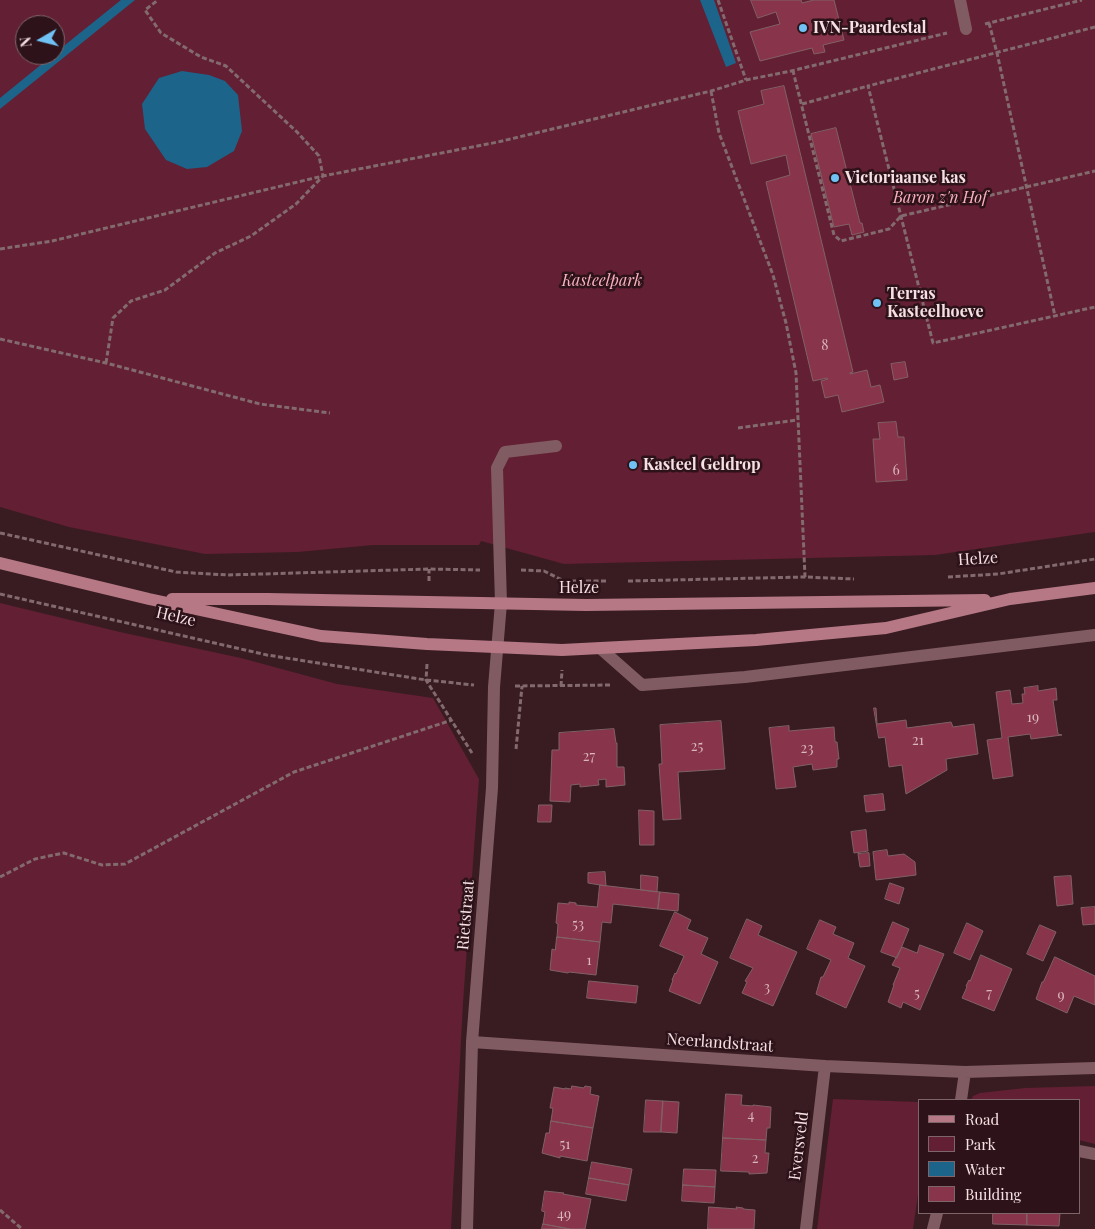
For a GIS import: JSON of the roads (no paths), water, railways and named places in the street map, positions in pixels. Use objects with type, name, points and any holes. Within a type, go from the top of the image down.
[{"type":"main road","name":"Helze","points":[[0,563],[148,599],[321,636],[427,644],[562,650],[756,640],[886,628],[1010,599],[1095,588]]},
{"type":"main road","name":"Helze","points":[[148,599],[268,598],[586,605],[1010,599]]},
{"type":"street","points":[[960,0],[966,29]]},
{"type":"street","name":"Rietstraat","points":[[467,1229],[472,1042],[492,788],[494,687],[501,603],[497,468],[505,452],[556,446]]},
{"type":"street","points":[[600,648],[642,685],[745,677],[1095,635]]},
{"type":"street","name":"Neerlandstraat","points":[[472,1042],[825,1066],[965,1072],[1095,1068]]},
{"type":"street","name":"Eversveld","points":[[806,1229],[825,1066]]},
{"type":"street","points":[[961,1099],[965,1072]]},
{"type":"street","points":[[1080,1151],[1095,1154]]},
{"type":"street","points":[[933,1229],[937,1214]]},
{"type":"water","points":[[121,0],[135,0],[65,57],[65,45]]},
{"type":"water","points":[[700,0],[714,0],[736,63],[726,67]]},
{"type":"water","points":[[41,65],[54,65],[0,109],[0,98]]},
{"type":"water","points":[[182,71],[209,75],[225,81],[238,95],[242,131],[234,151],[207,167],[187,169],[166,160],[145,129],[142,104],[159,78]]},
{"type":"place","name":"IVN-Paardestal","points":[[803,28]]},
{"type":"place","name":"Victoriaanse kas","points":[[835,178]]},
{"type":"place","name":"Terras Kasteelhoeve","points":[[877,303]]},
{"type":"place","name":"Kasteel Geldrop","points":[[633,465]]},
{"type":"park label","name":"Baron z'n Hof","points":[[940,198]]},
{"type":"park label","name":"Kasteelpark","points":[[602,281]]}]
